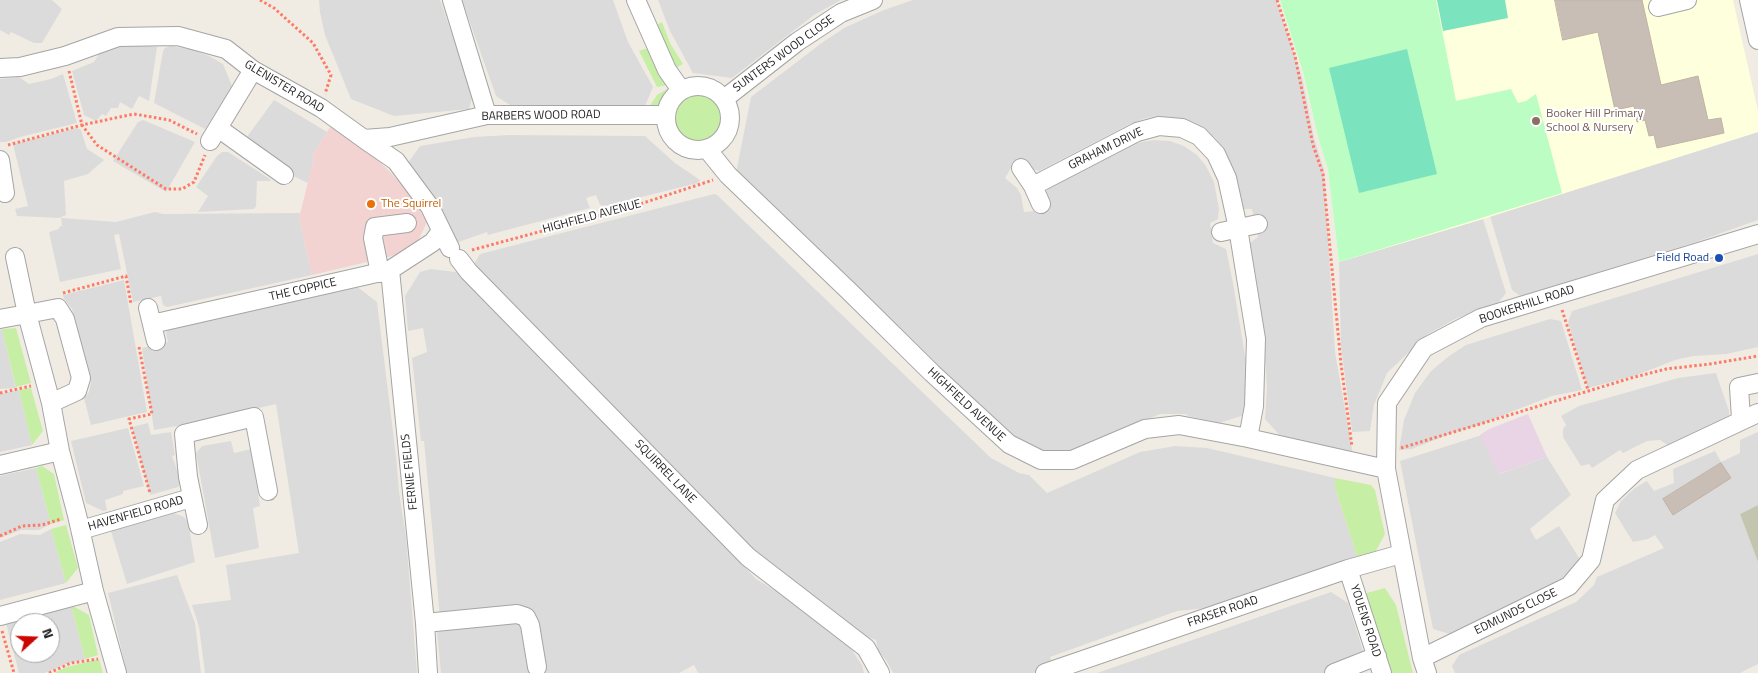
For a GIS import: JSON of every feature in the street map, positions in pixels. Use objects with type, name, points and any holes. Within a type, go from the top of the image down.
[{"type":"street","points":[[452,0],[487,115]]},
{"type":"street","points":[[636,0],[667,70],[681,90]]},
{"type":"street","name":"SUNTERS WOOD CLOSE","points":[[724,99],[804,37],[841,13],[873,0]]},
{"type":"street","points":[[1658,7],[1687,0]]},
{"type":"street","points":[[1749,0],[1758,40]]},
{"type":"street","name":"GLENISTER ROAD","points":[[0,68],[20,67],[65,56],[118,37],[178,36],[226,50],[253,70],[321,108],[364,139]]},
{"type":"street","points":[[253,70],[214,134],[284,175]]},
{"type":"street","points":[[692,86],[704,86],[715,91],[724,99],[729,110],[730,122],[726,134],[718,143],[707,149],[691,150],[677,143],[668,130],[665,115],[673,97],[681,90],[692,86]]},
{"type":"street","name":"BARBERS WOOD ROAD","points":[[364,139],[390,137],[487,115],[665,115]]},
{"type":"street","name":"GRAHAM DRIVE","points":[[1033,186],[1137,132],[1159,126],[1182,128],[1199,136],[1216,154],[1227,178],[1238,228],[1256,339],[1254,406],[1248,438]]},
{"type":"street","name":"SQUIRREL LANE","points":[[364,139],[396,162],[430,207],[441,231],[476,280],[748,557],[866,648],[880,673]]},
{"type":"street","name":"HIGHFIELD AVENUE","points":[[707,149],[728,175],[1008,444],[1040,460],[1072,460],[1145,429],[1179,425],[1248,438],[1355,463],[1386,461]]},
{"type":"street","points":[[0,154],[5,193]]},
{"type":"street","points":[[1021,168],[1033,186],[1041,204]]},
{"type":"street","name":"FERNIE FIELDS","points":[[407,224],[375,228],[373,238],[385,272],[425,623],[428,673]]},
{"type":"street","points":[[1221,232],[1258,224]]},
{"type":"street","name":"THE COPPICE","points":[[144,313],[385,272],[433,242],[441,231]]},
{"type":"street","name":"BOOKERHILL ROAD","points":[[1424,666],[1401,554],[1386,461],[1387,403],[1424,348],[1481,318],[1758,234]]},
{"type":"street","name":"HAVENFIELD ROAD","points":[[15,257],[94,591],[115,665]]},
{"type":"street","points":[[0,320],[58,308],[65,318],[81,378],[77,391],[51,403]]},
{"type":"street","points":[[144,313],[148,343]]},
{"type":"street","points":[[1741,419],[1739,387],[1758,383]]},
{"type":"street","name":"EDMUNDS CLOSE","points":[[1424,666],[1569,586],[1591,560],[1605,500],[1637,470],[1741,419],[1758,413]]},
{"type":"street","points":[[198,525],[192,498],[184,434],[254,417],[268,491]]},
{"type":"street","points":[[0,465],[60,450]]},
{"type":"street","name":"HAVENFIELD ROAD","points":[[79,523],[154,508],[192,498]]},
{"type":"street","name":"FRASER ROAD","points":[[1045,673],[1348,569],[1401,554]]},
{"type":"street","name":"YOUENS ROAD","points":[[1348,569],[1382,673]]},
{"type":"street","points":[[0,616],[94,591]]},
{"type":"street","points":[[425,623],[517,614],[526,617],[530,625],[537,667]]},
{"type":"street","points":[[1334,673],[1376,656]]},
{"type":"path","points":[[260,0],[274,8],[313,43],[331,75],[321,108]]},
{"type":"path","points":[[1278,0],[1295,56],[1313,145],[1323,174],[1341,364],[1355,463]]},
{"type":"path","points":[[0,154],[82,125],[134,114],[169,120],[214,134],[194,182],[182,189],[166,189],[97,145],[82,125],[65,56]]},
{"type":"path","name":"HIGHFIELD AVENUE","points":[[458,253],[631,207],[728,175]]},
{"type":"path","points":[[62,293],[126,276],[144,313]]},
{"type":"path","points":[[1557,294],[1588,390]]},
{"type":"path","points":[[148,343],[152,414],[129,419],[154,508]]},
{"type":"path","points":[[1386,461],[1588,390],[1666,369],[1758,356]]},
{"type":"path","points":[[0,393],[46,382]]},
{"type":"path","points":[[0,536],[22,526],[42,525],[56,520],[79,523]]},
{"type":"path","points":[[0,624],[14,673]]},
{"type":"path","points":[[49,673],[71,663],[115,665]]},
{"type":"shaded area","points":[[0,0],[52,0],[62,9],[42,43],[34,43],[11,32],[9,35],[0,30]]},
{"type":"shaded area","points":[[319,0],[440,0],[473,95],[469,109],[394,116],[351,99],[325,35]]},
{"type":"shaded area","points":[[462,0],[613,0],[628,42],[653,87],[645,106],[510,105],[496,96]]},
{"type":"shaded area","points":[[658,0],[841,0],[814,15],[732,78],[693,73],[670,31]]},
{"type":"shaded area","points":[[913,0],[1276,0],[1302,77],[1314,138],[1324,170],[1335,352],[1353,455],[1283,439],[1265,419],[1267,388],[1265,357],[1246,246],[1258,237],[1252,209],[1240,209],[1231,164],[1222,147],[1215,138],[1188,121],[1159,116],[1146,118],[1128,125],[1039,171],[1032,169],[1017,158],[1005,178],[1017,188],[1021,195],[1024,212],[1045,210],[1045,194],[1048,189],[1136,143],[1154,140],[1170,141],[1184,146],[1197,155],[1206,166],[1214,182],[1219,209],[1218,219],[1210,223],[1213,243],[1226,249],[1233,283],[1248,374],[1245,415],[1219,423],[1186,414],[1160,414],[1080,449],[1059,453],[1039,451],[1023,444],[1005,430],[736,173],[751,97],[823,42],[846,27],[884,10]]},
{"type":"shaded area","name":"Booker Hill Primary School & Nursery","points":[[1280,0],[1733,0],[1758,111],[1758,132],[1483,219],[1339,262],[1328,170],[1318,137],[1303,72]]},
{"type":"shaded area","points":[[138,44],[157,47],[149,101],[139,96],[132,109],[120,102],[118,108],[111,108],[106,116],[102,114],[96,121],[84,115],[72,71],[94,62],[99,54],[114,48]]},
{"type":"shaded area","points":[[170,46],[190,49],[223,64],[232,86],[205,129],[154,103],[163,51]]},
{"type":"shaded area","points":[[63,74],[77,123],[0,142],[0,79],[19,77],[29,84]]},
{"type":"shaded area","points":[[274,100],[327,132],[312,156],[314,157],[308,183],[291,175],[244,141]]},
{"type":"shaded area","points":[[143,120],[195,142],[166,192],[113,161],[138,122]]},
{"type":"shaded area","points":[[330,127],[365,148],[391,173],[408,192],[427,222],[415,247],[392,256],[312,275],[299,218],[314,158],[312,156]]},
{"type":"shaded area","points":[[77,128],[81,130],[87,149],[104,160],[88,174],[64,181],[66,215],[59,218],[17,216],[15,209],[28,206],[13,144]]},
{"type":"shaded area","points":[[1758,132],[1758,220],[1693,243],[1520,296],[1512,290],[1490,216]]},
{"type":"shaded area","points":[[509,135],[645,136],[675,163],[700,180],[698,183],[605,206],[600,205],[596,195],[586,198],[590,208],[488,235],[487,232],[453,244],[405,167],[420,146],[474,137]]},
{"type":"shaded area","points":[[222,152],[228,152],[270,179],[271,181],[257,181],[256,206],[254,209],[198,212],[208,196],[196,187],[217,156]]},
{"type":"shaded area","points":[[714,194],[991,458],[1019,473],[1029,475],[1047,493],[1140,452],[1175,446],[1207,448],[1335,478],[1335,488],[1358,559],[1227,606],[1177,611],[1050,657],[1053,666],[1033,673],[893,673],[878,650],[876,640],[849,630],[754,560],[473,266],[480,254]]},
{"type":"shaded area","points":[[155,212],[163,214],[300,213],[299,218],[312,275],[167,307],[163,305],[161,296],[133,302],[119,234],[114,235],[121,269],[60,282],[49,232],[62,226],[61,218],[116,222]]},
{"type":"shaded area","points":[[1483,219],[1506,293],[1499,302],[1457,318],[1428,334],[1387,373],[1374,405],[1370,431],[1352,432],[1341,346],[1339,262]]},
{"type":"shaded area","points":[[1758,254],[1758,347],[1726,354],[1693,356],[1675,360],[1637,375],[1588,388],[1568,322],[1572,311]]},
{"type":"shaded area","points":[[431,269],[463,273],[639,460],[685,504],[756,579],[786,597],[849,646],[862,665],[864,673],[698,673],[694,665],[679,673],[441,673],[437,632],[441,631],[434,548],[424,441],[421,441],[412,358],[427,352],[423,328],[408,331],[405,296],[420,272]]},
{"type":"shaded area","points":[[124,280],[147,412],[91,425],[84,398],[89,392],[91,382],[72,309],[63,295]]},
{"type":"shaded area","points":[[356,286],[377,302],[406,537],[417,673],[205,673],[199,627],[192,605],[231,600],[226,565],[299,553],[276,404],[199,422],[154,430],[142,348],[168,342],[166,333],[169,328]]},
{"type":"shaded area","points":[[1550,319],[1561,321],[1582,390],[1552,396],[1480,425],[1452,433],[1412,449],[1399,450],[1404,420],[1415,393],[1431,371],[1466,345]]},
{"type":"shaded area","points":[[2,329],[16,388],[0,389],[0,330]]},
{"type":"shaded area","points":[[1716,373],[1729,411],[1729,419],[1669,446],[1660,440],[1647,441],[1623,453],[1620,450],[1592,468],[1589,464],[1581,466],[1563,437],[1563,429],[1566,425],[1561,416],[1579,406],[1678,378]]},
{"type":"shaded area","points":[[19,390],[32,445],[0,452],[0,394]]},
{"type":"shaded area","points":[[1528,414],[1547,457],[1498,474],[1480,435],[1489,429]]},
{"type":"shaded area","points":[[148,423],[151,435],[171,432],[175,455],[172,456],[180,478],[178,487],[150,495],[132,427]]},
{"type":"shaded area","points":[[128,428],[144,486],[123,491],[123,494],[105,500],[107,510],[103,511],[86,503],[71,441]]},
{"type":"shaded area","points":[[1758,432],[1758,505],[1740,514],[1758,562],[1758,664],[1740,673],[1455,673],[1452,666],[1459,655],[1576,602],[1594,585],[1597,577],[1664,548],[1655,535],[1648,539],[1633,542],[1615,513],[1621,501],[1635,488],[1647,481],[1654,491],[1674,483],[1673,469],[1715,451],[1721,462],[1740,453],[1740,440]]},
{"type":"shaded area","points":[[1482,435],[1499,474],[1547,457],[1571,495],[1530,529],[1536,540],[1559,526],[1581,561],[1574,573],[1548,590],[1450,634],[1433,629],[1400,461]]},
{"type":"shaded area","points":[[231,441],[234,453],[251,449],[260,506],[253,508],[259,548],[215,558],[196,453],[202,446]]},
{"type":"shaded area","points":[[36,468],[51,524],[39,530],[21,530],[0,538],[0,476]]},
{"type":"shaded area","points":[[1758,505],[1758,562],[1740,514]]},
{"type":"shaded area","points":[[174,513],[184,517],[188,522],[195,562],[127,584],[111,531]]},
{"type":"shaded area","points":[[51,529],[66,583],[0,600],[0,542],[20,534],[40,535]]},
{"type":"shaded area","points":[[177,575],[195,623],[201,673],[127,673],[108,593]]},
{"type":"shaded area","points":[[1331,592],[1348,603],[1367,664],[1343,673],[1097,673]]},
{"type":"shaded area","points":[[71,605],[85,659],[66,664],[45,673],[19,673],[16,663],[60,663],[60,613],[42,613]]},
{"type":"shaded area","points":[[10,622],[10,638],[6,623]]},
{"type":"green space","points":[[1280,0],[1436,0],[1456,101],[1511,89],[1518,103],[1526,101],[1536,94],[1562,193],[1339,262],[1328,170],[1318,137],[1303,72]]},
{"type":"green space","points":[[1437,0],[1505,0],[1508,18],[1443,31]]},
{"type":"green space","points":[[662,22],[670,43],[683,64],[674,69],[652,28]]},
{"type":"green space","points":[[648,48],[667,85],[657,87],[639,51]]},
{"type":"green space","points":[[1407,49],[1437,174],[1359,193],[1329,68]]},
{"type":"green space","points":[[667,89],[662,101],[652,111],[649,107],[657,95]]},
{"type":"green space","points":[[694,95],[704,95],[717,102],[724,115],[724,125],[717,138],[704,145],[694,145],[685,141],[678,134],[674,125],[674,115],[678,106],[685,99]]},
{"type":"green space","points":[[16,328],[31,383],[16,387],[2,329]]},
{"type":"green space","points":[[31,388],[43,431],[32,445],[19,390]]},
{"type":"green space","points":[[42,466],[54,474],[64,520],[51,524],[36,468]]},
{"type":"green space","points":[[1335,478],[1371,485],[1375,490],[1385,534],[1373,556],[1358,559],[1335,488]]},
{"type":"green space","points":[[66,525],[78,568],[66,583],[51,529]]},
{"type":"green space","points":[[1385,588],[1396,605],[1413,673],[1390,673],[1363,594]]},
{"type":"green space","points":[[71,605],[89,615],[98,655],[85,659]]},
{"type":"green space","points":[[99,659],[103,673],[54,673],[67,667]]},
{"type":"building","points":[[1555,0],[1642,0],[1661,85],[1698,76],[1708,120],[1721,118],[1724,133],[1657,148],[1654,135],[1649,136],[1645,120],[1637,122],[1634,106],[1615,110],[1598,32],[1563,40]]},
{"type":"building","points":[[1721,463],[1731,478],[1673,515],[1663,499]]},
{"type":"place","name":"Booker Hill Primary School & Nursery","points":[[1536,121]]},
{"type":"place","name":"The Squirrel","points":[[371,204]]},
{"type":"place","name":"Field Road","points":[[1719,258]]}]
